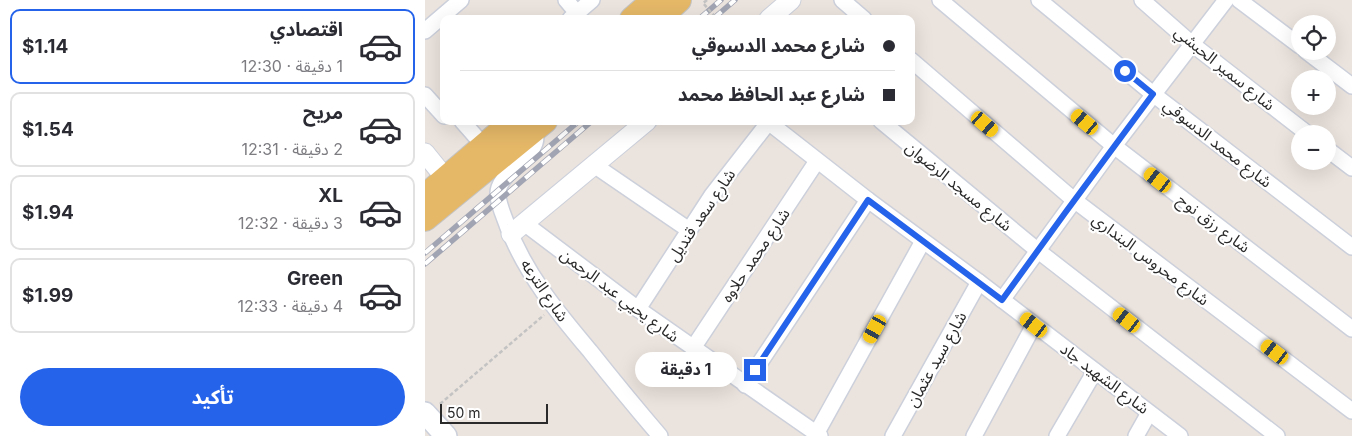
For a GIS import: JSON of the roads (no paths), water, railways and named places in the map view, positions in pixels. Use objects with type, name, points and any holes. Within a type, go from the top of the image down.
[{"type":"main road","points":[[637,15],[654,0]]},
{"type":"main road","points":[[662,15],[679,0]]},
{"type":"main road","points":[[425,196],[484,146],[531,125]]},
{"type":"main road","points":[[425,219],[531,125]]},
{"type":"main road","points":[[426,414],[446,436]]},
{"type":"street","points":[[444,15],[461,0]]},
{"type":"street","points":[[566,0],[574,15]]},
{"type":"street","points":[[575,15],[592,0]]},
{"type":"street","points":[[774,15],[791,0]]},
{"type":"street","points":[[842,0],[859,15]]},
{"type":"street","name":"شارع رزق نوح","points":[[941,0],[1114,146],[1352,328]]},
{"type":"street","name":"شارع محمد الدسوقي","points":[[1039,0],[1153,94],[1352,247]]},
{"type":"street","name":"شارع سمير الحبشي","points":[[1143,0],[1192,44],[1296,125]]},
{"type":"street","points":[[1002,300],[1114,146],[1226,0]]},
{"type":"street","points":[[1239,0],[1291,39]]},
{"type":"street","points":[[425,31],[440,18]]},
{"type":"street","points":[[1319,60],[1352,86]]},
{"type":"street","name":"شارع محروس البنداري","points":[[915,63],[1074,200],[1352,411]]},
{"type":"street","points":[[425,95],[440,112]]},
{"type":"street","points":[[466,125],[484,146]]},
{"type":"street","name":"شارع الترعه","points":[[531,125],[536,137],[531,150],[499,186],[499,204],[518,228],[528,268],[553,307],[660,436]]},
{"type":"street","points":[[518,228],[642,125]]},
{"type":"street","name":"شارع سعد قنديل","points":[[638,309],[712,195],[765,125]]},
{"type":"street","name":"شارع الشهيد جاد","points":[[771,125],[1180,436]]},
{"type":"street","name":"شارع مسجد الرضوان","points":[[886,125],[1037,250],[1277,436]]},
{"type":"street","points":[[425,153],[446,179]]},
{"type":"street","points":[[1336,156],[1352,168]]},
{"type":"street","name":"شارع محمد حلاوه","points":[[693,348],[817,162]]},
{"type":"street","points":[[594,165],[689,230]]},
{"type":"street","points":[[745,385],[868,200]]},
{"type":"street","name":"شارع يحيي عبد الرحمن","points":[[518,228],[638,309],[817,435]]},
{"type":"street","points":[[817,435],[923,241]]},
{"type":"street","name":"شارع سيد عثمان","points":[[893,436],[979,282]]},
{"type":"street","points":[[974,436],[1034,325]]},
{"type":"street","points":[[1057,436],[1095,371]]},
{"type":"street","points":[[1136,436],[1149,413]]},
{"type":"railway","points":[[704,15],[721,0]]},
{"type":"railway","points":[[718,15],[735,0]]},
{"type":"railway","points":[[425,253],[574,125]]},
{"type":"railway","points":[[425,264],[587,125]]}]
